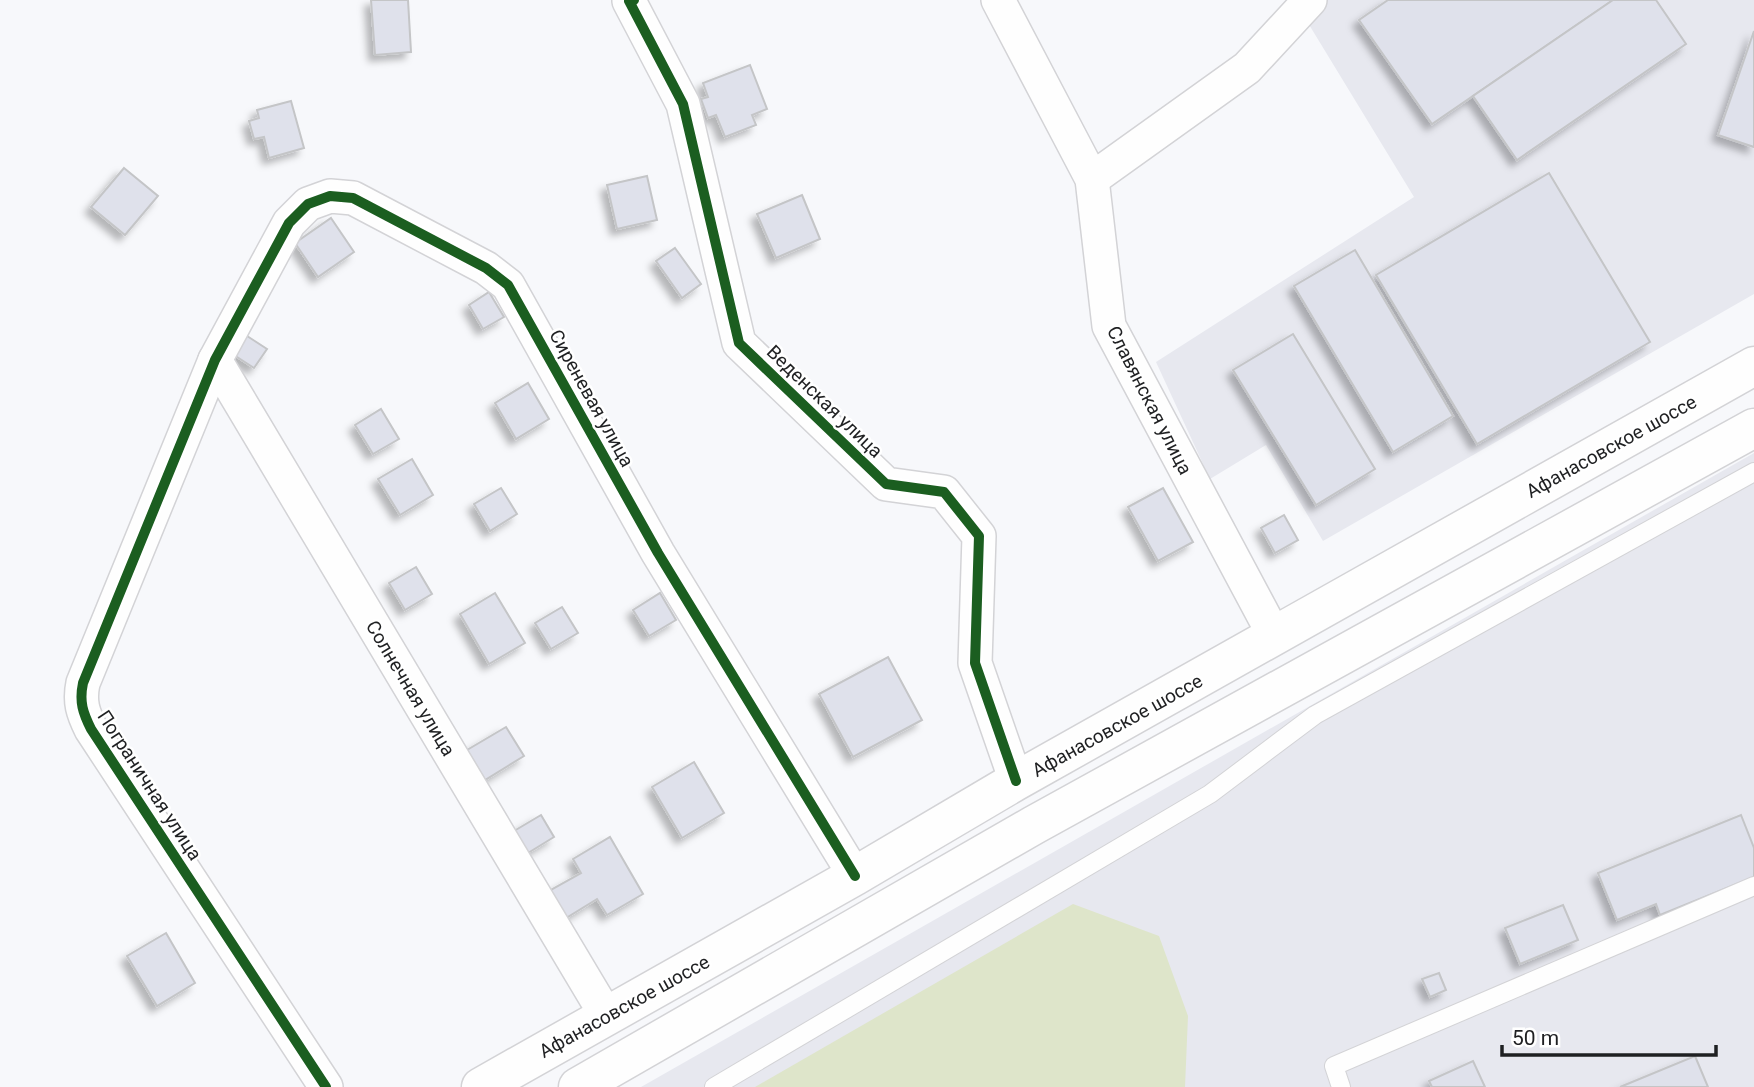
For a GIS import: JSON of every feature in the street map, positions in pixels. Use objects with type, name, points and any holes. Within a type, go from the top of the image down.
[{"type":"main road","name":"Афанасовское шоссе","points":[[481,1087],[855,876],[1016,781],[1754,366]]},
{"type":"main road","points":[[578,1087],[1034,824],[1754,428]]},
{"type":"street","points":[[624,0],[632,0]]},
{"type":"street","name":"Веденская улица","points":[[632,0],[683,104],[739,343],[886,484],[944,492],[979,536],[975,663],[1016,781]]},
{"type":"street","name":"Славянская улица","points":[[998,0],[1092,178],[1110,326],[1274,635]]},
{"type":"street","points":[[1092,178],[1247,68],[1310,0]]},
{"type":"street","name":"Сиреневая улица","points":[[215,360],[289,223],[308,204],[330,196],[352,198],[499,277],[515,295],[658,553],[855,876]]},
{"type":"street","name":"Солнечная улица","points":[[215,360],[606,1015]]},
{"type":"street","name":"Пограничная улица","points":[[215,360],[80,697],[91,729],[326,1087]]},
{"type":"lane","points":[[714,1087],[1210,794],[1315,715],[1754,472]]},
{"type":"lane","points":[[1341,1087],[1334,1066],[1754,886]]},
{"type":"shaded area","points":[[1294,0],[1754,0],[1754,294],[1323,541],[1266,445],[1210,479],[1156,362],[1414,197]]},
{"type":"shaded area","points":[[1754,453],[1754,1087],[641,1087]]},
{"type":"green space","points":[[1073,904],[1159,936],[1188,1016],[1185,1087],[755,1087]]},
{"type":"building","points":[[371,0],[408,0],[411,52],[375,55]]},
{"type":"building","points":[[1388,0],[1613,0],[1432,124],[1359,20]]},
{"type":"building","points":[[1613,0],[1656,0],[1686,44],[1517,160],[1473,96]]},
{"type":"building","points":[[1754,31],[1754,147],[1718,135]]},
{"type":"building","points":[[750,65],[767,109],[752,115],[756,125],[725,137],[716,115],[708,118],[701,99],[708,97],[703,83]]},
{"type":"building","points":[[291,101],[304,148],[269,158],[264,137],[254,139],[249,121],[259,118],[257,110]]},
{"type":"building","points":[[124,168],[158,196],[125,235],[91,207]]},
{"type":"building","points":[[1549,173],[1650,342],[1477,444],[1376,275]]},
{"type":"building","points":[[647,176],[657,220],[617,229],[607,185]]},
{"type":"building","points":[[802,195],[820,239],[776,258],[757,214]]},
{"type":"building","points":[[331,218],[354,252],[318,277],[295,243]]},
{"type":"building","points":[[675,248],[701,284],[682,298],[656,261]]},
{"type":"building","points":[[1355,250],[1453,416],[1393,452],[1294,286]]},
{"type":"building","points":[[489,292],[504,317],[483,329],[469,305]]},
{"type":"building","points":[[244,334],[267,349],[254,368],[231,353]]},
{"type":"building","points":[[1293,334],[1375,469],[1316,505],[1233,370]]},
{"type":"building","points":[[528,383],[549,419],[516,439],[495,403]]},
{"type":"building","points":[[381,409],[399,439],[373,454],[355,425]]},
{"type":"building","points":[[412,459],[433,495],[400,515],[378,479]]},
{"type":"building","points":[[501,488],[517,514],[490,531],[474,504]]},
{"type":"building","points":[[1163,488],[1193,542],[1158,561],[1128,507]]},
{"type":"building","points":[[1284,515],[1298,540],[1275,553],[1261,528]]},
{"type":"building","points":[[416,567],[432,594],[405,610],[389,583]]},
{"type":"building","points":[[495,593],[525,643],[489,664],[460,614]]},
{"type":"building","points":[[660,593],[676,620],[649,636],[633,610]]},
{"type":"building","points":[[562,607],[578,633],[551,649],[535,623]]},
{"type":"building","points":[[888,657],[922,720],[853,757],[819,694]]},
{"type":"building","points":[[506,727],[524,756],[485,780],[467,750]]},
{"type":"building","points":[[694,762],[724,813],[682,838],[652,787]]},
{"type":"building","points":[[541,815],[554,837],[528,853],[514,831]]},
{"type":"building","points":[[1741,815],[1754,848],[1754,877],[1660,915],[1656,904],[1617,920],[1598,873]]},
{"type":"building","points":[[610,837],[643,894],[607,915],[597,899],[558,923],[542,895],[581,873],[573,859]]},
{"type":"building","points":[[1563,905],[1578,940],[1520,964],[1505,928]]},
{"type":"building","points":[[166,933],[195,983],[157,1006],[127,956]]},
{"type":"building","points":[[1439,973],[1446,990],[1430,997],[1422,979]]},
{"type":"building","points":[[1695,1056],[1708,1087],[1620,1087]]},
{"type":"building","points":[[1473,1061],[1485,1087],[1432,1087],[1429,1081]]},
{"type":"cycle path","points":[[634,0],[629,1],[683,104],[739,343],[886,484],[944,492],[979,536],[975,663],[1016,781]]},
{"type":"cycle path","points":[[326,1087],[91,729],[81,696],[83,683],[215,360],[289,223],[308,204],[330,196],[353,198],[486,268],[508,285],[658,553],[855,876]]}]
